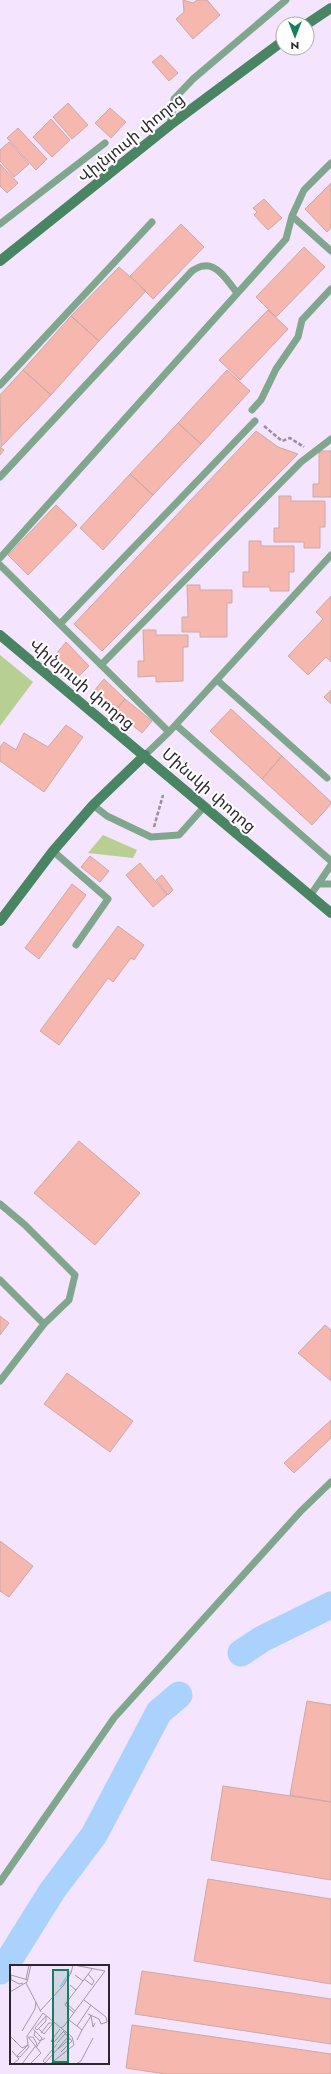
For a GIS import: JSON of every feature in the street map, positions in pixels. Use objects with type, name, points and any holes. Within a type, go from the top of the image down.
[{"type":"street","points":[[315,19],[331,8]]},
{"type":"street","name":"Վիլնյուսի փողոց","points":[[0,261],[170,125],[275,47]]},
{"type":"street","name":"Վիլնյուսի փողոց","points":[[0,635],[145,755]]},
{"type":"street","name":"Մինսկի փողոց","points":[[0,921],[53,851],[93,804],[145,755],[204,808],[331,913]]},
{"type":"lane","points":[[170,125],[174,99],[193,79],[286,0]]},
{"type":"lane","points":[[0,224],[105,143]]},
{"type":"lane","points":[[0,558],[286,239],[292,216],[304,190],[331,163]]},
{"type":"lane","points":[[292,216],[331,251]]},
{"type":"lane","points":[[0,385],[152,222]]},
{"type":"lane","points":[[0,477],[192,271],[204,265],[212,267],[223,276],[237,293]]},
{"type":"lane","points":[[252,410],[261,400],[276,369],[298,337],[302,320],[331,289]]},
{"type":"lane","points":[[60,624],[255,421]]},
{"type":"lane","points":[[101,664],[312,452],[331,439]]},
{"type":"lane","points":[[145,755],[176,725],[331,555]]},
{"type":"lane","points":[[0,565],[169,732]]},
{"type":"lane","points":[[217,680],[327,778]]},
{"type":"lane","points":[[176,725],[331,860]]},
{"type":"lane","points":[[93,804],[107,816],[151,837],[179,835],[204,808]]},
{"type":"lane","points":[[53,851],[108,899],[76,945]]},
{"type":"lane","points":[[310,896],[331,865]]},
{"type":"lane","points":[[319,884],[331,884]]},
{"type":"lane","points":[[0,1204],[24,1225],[75,1275],[69,1300],[44,1324],[0,1381]]},
{"type":"lane","points":[[0,1280],[44,1324]]},
{"type":"lane","points":[[0,1882],[114,1718],[301,1511],[331,1482]]},
{"type":"path","points":[[255,421],[269,429],[282,441],[290,438],[312,452]]},
{"type":"path","points":[[151,837],[163,795]]},
{"type":"green space","points":[[0,655],[33,682],[0,726]]},
{"type":"green space","points":[[103,835],[137,850],[133,858],[88,853]]},
{"type":"building","points":[[183,0],[193,3],[197,0],[207,0],[220,15],[193,39],[176,19],[184,12]]},
{"type":"building","points":[[161,55],[178,73],[169,81],[152,62]]},
{"type":"building","points":[[68,103],[88,125],[72,139],[53,117]]},
{"type":"building","points":[[110,108],[126,122],[111,138],[95,123]]},
{"type":"building","points":[[51,119],[70,140],[52,157],[33,137]]},
{"type":"building","points":[[18,128],[47,159],[36,170],[7,138]]},
{"type":"building","points":[[9,142],[29,164],[14,177],[0,161],[0,150]]},
{"type":"building","points":[[0,164],[18,183],[7,193],[0,186]]},
{"type":"building","points":[[331,183],[331,228],[327,232],[305,209]]},
{"type":"building","points":[[264,199],[282,218],[268,230],[254,215],[257,212],[253,208]]},
{"type":"building","points":[[181,224],[204,247],[153,299],[130,276]]},
{"type":"building","points":[[304,247],[325,267],[276,317],[256,297]]},
{"type":"building","points":[[119,267],[146,291],[99,341],[71,316]]},
{"type":"building","points":[[268,310],[288,329],[240,380],[219,360]]},
{"type":"building","points":[[71,316],[99,341],[51,395],[23,370]]},
{"type":"building","points":[[23,370],[51,395],[1,447],[0,395]]},
{"type":"building","points":[[227,370],[250,391],[201,444],[178,423]]},
{"type":"building","points":[[178,423],[201,444],[153,495],[130,474]]},
{"type":"building","points":[[256,431],[278,447],[298,454],[102,651],[74,624]]},
{"type":"building","points":[[0,447],[4,450],[0,455]]},
{"type":"building","points":[[319,451],[331,451],[331,497],[313,497],[313,484],[319,484]]},
{"type":"building","points":[[130,474],[153,495],[103,550],[80,528]]},
{"type":"building","points":[[279,496],[291,496],[291,501],[325,501],[325,527],[320,527],[320,548],[304,548],[304,542],[274,542],[274,528],[279,528]]},
{"type":"building","points":[[56,505],[77,525],[28,575],[8,555]]},
{"type":"building","points":[[249,541],[261,541],[261,546],[294,546],[294,572],[289,572],[289,591],[270,591],[270,587],[243,587],[243,572],[249,572]]},
{"type":"building","points":[[187,585],[200,585],[200,590],[232,590],[232,603],[227,603],[227,637],[200,637],[200,632],[182,632],[182,617],[188,617]]},
{"type":"building","points":[[331,596],[331,662],[326,657],[308,675],[288,656],[323,619],[316,612]]},
{"type":"building","points":[[143,630],[156,630],[156,635],[188,635],[188,647],[183,647],[183,681],[156,682],[156,676],[138,677],[138,661],[144,661]]},
{"type":"building","points":[[66,642],[89,666],[76,679],[52,659]]},
{"type":"building","points":[[104,679],[125,699],[115,711],[93,692]]},
{"type":"building","points":[[331,690],[331,704],[324,697]]},
{"type":"building","points":[[125,699],[152,721],[142,733],[115,711]]},
{"type":"building","points":[[231,709],[282,756],[262,779],[210,731]]},
{"type":"building","points":[[66,725],[83,737],[44,792],[0,761],[0,747],[4,742],[16,750],[24,733],[48,747]]},
{"type":"building","points":[[282,756],[331,802],[331,804],[312,825],[262,779]]},
{"type":"building","points":[[90,856],[109,871],[100,882],[81,867]]},
{"type":"building","points":[[140,863],[167,895],[153,907],[126,875]]},
{"type":"building","points":[[162,875],[173,890],[168,895],[156,880]]},
{"type":"building","points":[[72,884],[86,895],[39,959],[25,948]]},
{"type":"building","points":[[118,926],[144,945],[134,960],[131,958],[113,982],[108,978],[59,1045],[40,1031]]},
{"type":"building","points":[[79,1141],[140,1193],[95,1245],[34,1193]]},
{"type":"building","points":[[0,1316],[9,1323],[0,1335]]},
{"type":"building","points":[[325,1325],[331,1330],[331,1381],[298,1353]]},
{"type":"building","points":[[67,1373],[133,1421],[110,1452],[44,1404]]},
{"type":"building","points":[[331,1420],[331,1438],[294,1473],[284,1463]]},
{"type":"building","points":[[0,1541],[33,1566],[9,1597],[0,1591]]},
{"type":"building","points":[[307,1701],[331,1705],[331,1802],[290,1795]]},
{"type":"building","points":[[223,1786],[331,1802],[331,1880],[211,1860]]},
{"type":"building","points":[[208,1879],[331,1899],[331,1984],[194,1961]]},
{"type":"building","points":[[142,1971],[331,1999],[331,2044],[135,2014]]},
{"type":"building","points":[[132,2025],[331,2054],[331,2074],[165,2074],[126,2068]]},
{"type":"waterway","points":[[241,1653],[262,1639],[331,1605]]},
{"type":"waterway","points":[[0,1971],[7,1963],[52,1891],[94,1835],[159,1712],[179,1695]]}]
